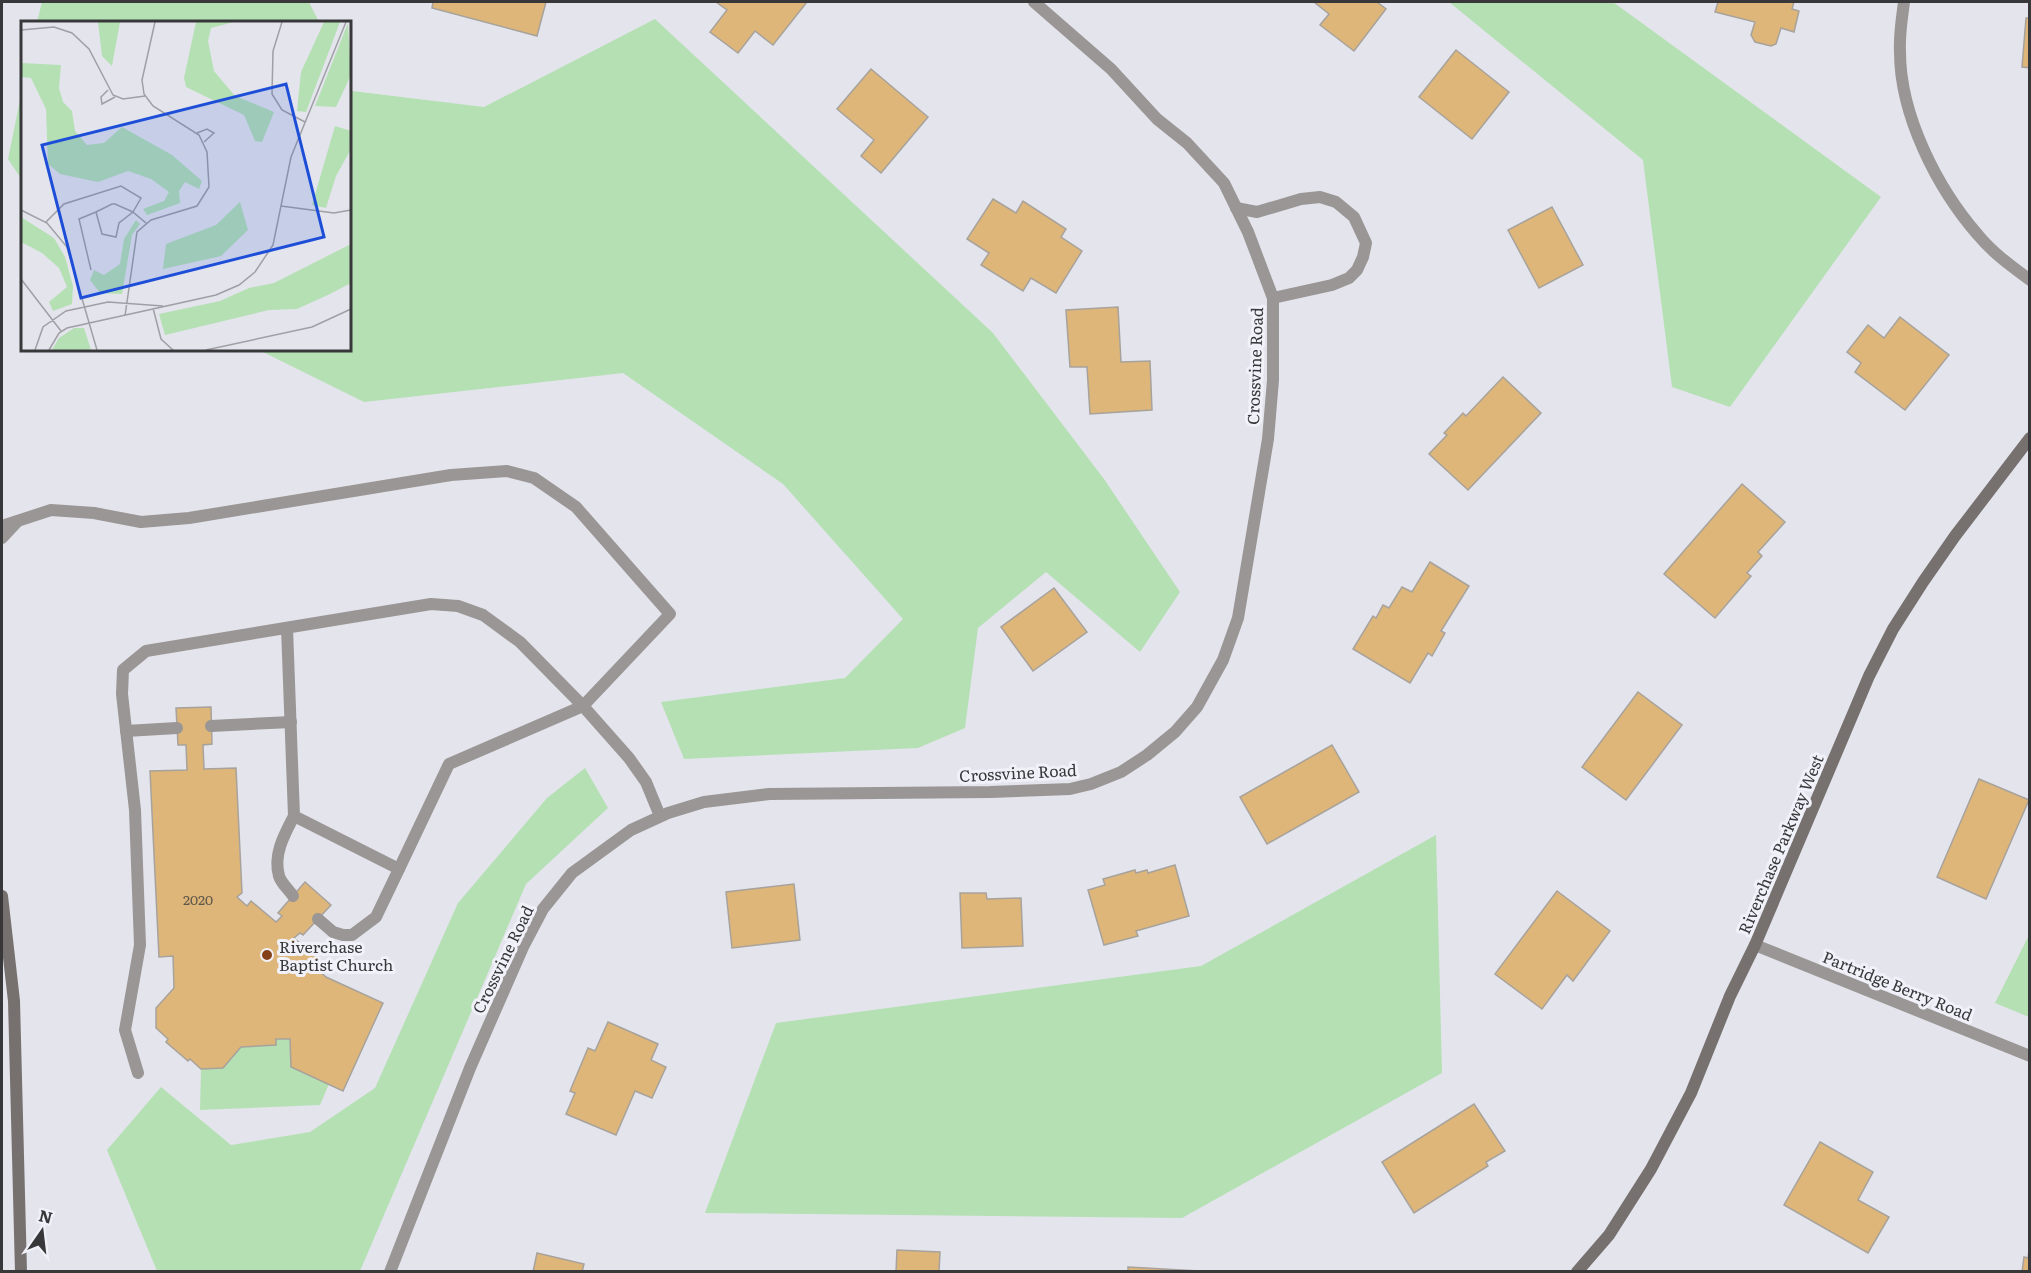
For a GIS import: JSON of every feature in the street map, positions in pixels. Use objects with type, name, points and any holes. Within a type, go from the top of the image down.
[{"type":"street","name":"Crossvine Road","points":[[390,1272],[470,1068],[523,947],[543,909],[572,873],[630,830],[660,816],[704,801],[770,794],[990,792],[1070,789],[1091,784],[1121,772],[1147,755],[1175,732],[1197,707],[1223,660],[1238,618],[1268,439],[1273,380],[1273,298],[1248,232],[1224,183],[1187,143],[1157,119],[1111,69],[1034,2]]},
{"type":"street","points":[[1904,2],[1899,52],[1903,89],[1910,117],[1944,192],[1978,236],[2000,258],[2030,280]]},
{"type":"street","points":[[1236,208],[1257,212],[1301,199],[1320,197],[1336,202],[1354,217],[1366,243],[1357,270],[1349,278],[1332,285],[1273,298]]},
{"type":"street","name":"Riverchase Parkway West","points":[[1577,1272],[1609,1235],[1651,1169],[1691,1094],[1730,996],[1755,945],[1869,676],[1893,629],[1949,545],[2030,438]]},
{"type":"street","points":[[2,526],[51,510],[94,513],[141,522],[189,518],[451,475],[507,471],[534,478],[576,507],[670,614],[582,706],[449,764],[376,918],[352,935],[333,932],[318,919]]},
{"type":"street","points":[[2,538],[19,520]]},
{"type":"street","points":[[138,1073],[124,1030],[140,945],[135,810],[122,694],[123,670],[146,651],[431,604],[458,606],[483,615],[520,642],[582,706],[629,759],[646,782],[660,816]]},
{"type":"street","points":[[287,628],[294,816],[281,840],[278,852],[279,877],[293,896]]},
{"type":"street","points":[[211,726],[291,722]]},
{"type":"street","points":[[126,731],[177,728]]},
{"type":"street","points":[[294,816],[399,870]]},
{"type":"street","points":[[2,896],[14,1001],[21,1272]]},
{"type":"street","name":"Partridge Berry Road","points":[[1755,945],[2030,1056]]},
{"type":"green space","points":[[42,2],[309,2],[318,21],[37,21]]},
{"type":"green space","points":[[1449,2],[1613,2],[1881,197],[1730,407],[1672,387],[1643,160]]},
{"type":"green space","points":[[655,19],[993,333],[1104,479],[1180,592],[1140,652],[1046,572],[978,628],[965,728],[918,748],[684,759],[661,702],[845,678],[903,619],[783,484],[623,373],[364,402],[261,351],[351,351],[351,88],[352,91],[484,107]]},
{"type":"green space","points":[[21,95],[21,178],[8,159]]},
{"type":"green space","points":[[585,768],[608,808],[526,884],[360,1271],[157,1271],[107,1150],[161,1087],[231,1145],[310,1132],[375,1088],[458,903],[547,798]]},
{"type":"green space","points":[[1436,835],[1442,1073],[1182,1218],[705,1213],[776,1023],[1201,966]]},
{"type":"green space","points":[[2029,935],[2029,1017],[1995,1003]]},
{"type":"green space","points":[[276,1039],[290,1039],[291,1067],[329,1084],[320,1105],[200,1110],[201,1069],[223,1068],[241,1047],[275,1045]]},
{"type":"building","points":[[433,2],[546,2],[537,36],[432,8]]},
{"type":"building","points":[[716,2],[807,2],[773,45],[755,31],[738,53],[710,32],[727,10]]},
{"type":"building","points":[[1314,2],[1377,2],[1386,9],[1354,51],[1320,25],[1329,14]]},
{"type":"building","points":[[1718,2],[1794,2],[1792,9],[1799,11],[1794,32],[1781,28],[1776,44],[1771,46],[1755,42],[1751,35],[1755,22],[1715,12]]},
{"type":"building","points":[[2026,18],[2030,18],[2030,68],[2022,67]]},
{"type":"building","points":[[1456,50],[1509,92],[1472,139],[1419,97]]},
{"type":"building","points":[[871,69],[928,117],[881,173],[861,156],[874,140],[837,109]]},
{"type":"building","points":[[993,199],[1016,213],[1023,201],[1066,229],[1061,237],[1082,251],[1056,293],[1031,278],[1023,291],[981,265],[989,253],[967,239]]},
{"type":"building","points":[[1552,207],[1583,265],[1539,288],[1508,230]]},
{"type":"building","points":[[1118,307],[1121,362],[1150,361],[1152,410],[1090,414],[1087,367],[1070,367],[1066,310]]},
{"type":"building","points":[[1900,317],[1949,355],[1905,410],[1855,372],[1861,363],[1847,352],[1868,325],[1884,338]]},
{"type":"building","points":[[1503,377],[1541,413],[1468,490],[1429,454],[1447,435],[1444,433],[1463,413],[1466,416]]},
{"type":"building","points":[[1742,484],[1785,522],[1758,552],[1762,556],[1747,573],[1751,576],[1715,618],[1664,574]]},
{"type":"building","points":[[1430,562],[1469,586],[1441,631],[1445,633],[1432,656],[1428,653],[1410,683],[1353,649],[1373,616],[1376,618],[1383,605],[1389,608],[1402,587],[1412,592]]},
{"type":"building","points":[[1054,588],[1087,632],[1033,671],[1001,627]]},
{"type":"building","points":[[1638,692],[1682,725],[1626,800],[1582,767]]},
{"type":"building","name":"Riverchase Baptist Church","points":[[211,707],[212,744],[203,745],[204,769],[236,768],[242,893],[237,897],[247,906],[251,901],[276,922],[282,916],[278,913],[305,882],[331,905],[303,935],[300,933],[294,938],[319,960],[314,966],[326,977],[383,1003],[343,1091],[291,1067],[290,1039],[276,1039],[276,1045],[241,1047],[223,1068],[201,1069],[166,1042],[168,1039],[156,1028],[156,1008],[174,988],[173,956],[159,957],[150,771],[187,770],[186,745],[178,745],[176,708]]},
{"type":"building","points":[[1332,745],[1359,792],[1267,844],[1240,797]]},
{"type":"building","points":[[1979,779],[2029,800],[1986,899],[1937,877]]},
{"type":"building","points":[[1175,865],[1189,916],[1136,931],[1138,936],[1104,945],[1088,890],[1105,885],[1103,879],[1135,870],[1136,873],[1147,870],[1148,873]]},
{"type":"building","points":[[794,884],[800,940],[732,948],[726,892]]},
{"type":"building","points":[[1557,891],[1610,931],[1573,981],[1567,975],[1542,1009],[1495,974]]},
{"type":"building","points":[[960,893],[986,893],[987,899],[1021,898],[1023,946],[962,948]]},
{"type":"building","points":[[608,1022],[658,1044],[651,1060],[666,1067],[652,1098],[635,1091],[616,1135],[566,1114],[575,1093],[570,1091],[588,1048],[595,1051]]},
{"type":"building","points":[[1474,1104],[1505,1151],[1486,1162],[1488,1166],[1414,1213],[1382,1162]]},
{"type":"building","points":[[1820,1142],[1873,1172],[1858,1200],[1889,1217],[1868,1253],[1784,1205]]},
{"type":"building","points":[[897,1250],[940,1252],[939,1272],[896,1272]]},
{"type":"building","points":[[2029,1251],[2030,1272],[2022,1272],[2024,1257],[2028,1258]]},
{"type":"building","points":[[537,1253],[584,1264],[582,1272],[533,1272]]},
{"type":"building","points":[[1128,1267],[1199,1271],[1199,1272],[1128,1272]]},
{"type":"place","name":"Riverchase Baptist Church","points":[[267,955]]}]
